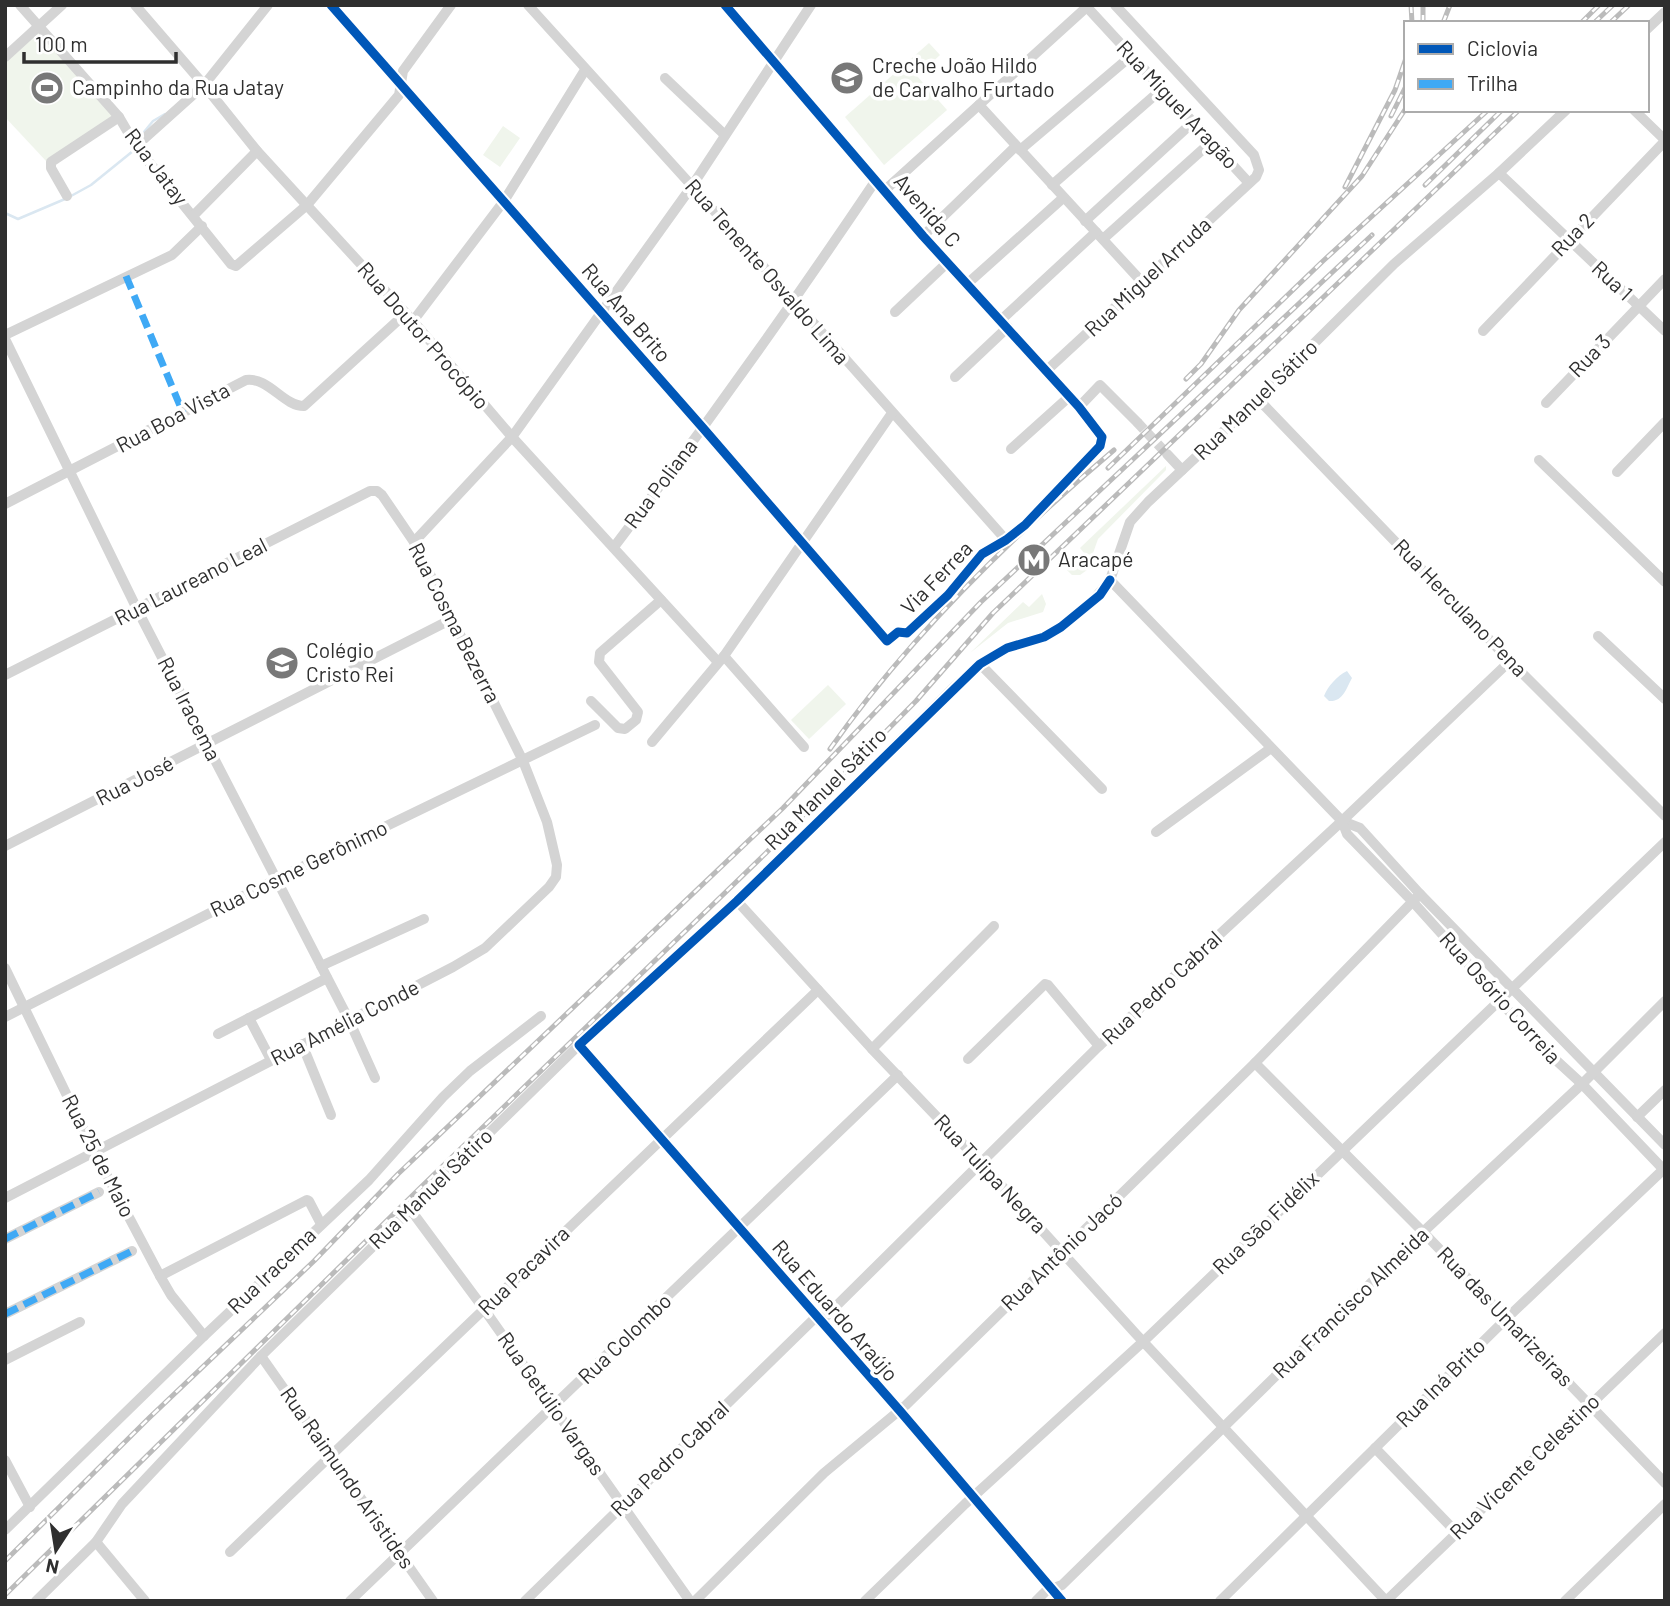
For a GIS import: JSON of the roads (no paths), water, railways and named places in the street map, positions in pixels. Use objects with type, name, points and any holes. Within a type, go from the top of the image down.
[{"type":"street","name":"Rua Jatay","points":[[20,5],[119,117],[136,146],[235,266],[307,205]]},
{"type":"street","points":[[5,57],[62,5]]},
{"type":"street","name":"Rua Doutor Procópio","points":[[135,5],[257,151],[409,318],[512,437],[662,600],[804,747]]},
{"type":"street","points":[[136,146],[204,85],[268,5]]},
{"type":"street","name":"Rua Ana Brito","points":[[331,5],[704,428],[883,637],[887,641],[892,636]]},
{"type":"street","points":[[307,205],[399,95],[403,71],[451,5]]},
{"type":"street","name":"Rua Tenente Osvaldo Lima","points":[[528,5],[1006,540]]},
{"type":"street","points":[[414,542],[512,437],[692,186],[811,5]]},
{"type":"street","name":"Rua Miguel Aragão","points":[[1087,6],[1249,183],[1259,170],[1254,155],[1115,5]]},
{"type":"street","points":[[886,190],[1087,6]]},
{"type":"street","name":"Avenida C","points":[[733,8],[923,236],[1070,396],[1102,440]]},
{"type":"street","points":[[1651,25],[1665,12]]},
{"type":"street","points":[[1651,25],[1665,29]]},
{"type":"street","points":[[923,236],[1018,148],[1134,60],[1154,48]]},
{"type":"street","points":[[409,318],[504,201],[585,70]]},
{"type":"street","points":[[665,78],[725,135]]},
{"type":"street","points":[[1052,185],[1161,89]]},
{"type":"street","points":[[979,105],[1142,282]]},
{"type":"street","name":"Rua Manuel Sátiro","points":[[36,1601],[96,1542],[122,1504],[261,1356],[579,1045],[737,901],[980,664],[1007,648],[1044,637],[1062,627],[1100,595],[1110,580],[1130,522],[1148,502],[1394,264],[1499,173],[1564,112]]},
{"type":"street","points":[[1636,112],[1665,140]]},
{"type":"street","points":[[68,196],[51,168],[51,162],[119,117]]},
{"type":"street","points":[[1086,221],[1192,123]]},
{"type":"street","name":"Rua 2","points":[[1483,331],[1665,140]]},
{"type":"street","points":[[955,377],[1004,323],[1099,236],[1211,142]]},
{"type":"street","points":[[193,216],[257,151]]},
{"type":"street","name":"Rua 1","points":[[1499,173],[1665,331]]},
{"type":"street","name":"Rua Poliana","points":[[614,547],[704,428],[876,180]]},
{"type":"street","name":"Rua Miguel Arruda","points":[[1046,371],[1249,183]]},
{"type":"street","points":[[967,284],[1063,198]]},
{"type":"street","points":[[5,337],[172,254],[202,226]]},
{"type":"street","points":[[895,312],[948,262]]},
{"type":"street","name":"Rua 3","points":[[1546,403],[1665,279]]},
{"type":"street","name":"Rua Boa Vista","points":[[69,472],[246,380],[264,384],[304,406],[409,318]]},
{"type":"street","name":"Rua Iracema","points":[[5,337],[137,609],[349,1020],[375,1078]]},
{"type":"street","points":[[1079,407],[1100,385],[1137,422]]},
{"type":"street","points":[[1012,449],[1070,396]]},
{"type":"street","name":"Rua Herculano Pena","points":[[1258,398],[1510,661],[1665,816]]},
{"type":"street","points":[[652,742],[721,659],[892,413]]},
{"type":"street","points":[[1617,472],[1665,422]]},
{"type":"street","name":"Via Ferrea","points":[[892,636],[898,632],[907,633],[948,595],[982,554],[1025,525],[1100,446],[1102,440]]},
{"type":"street","points":[[1167,454],[1182,470]]},
{"type":"street","points":[[1539,460],[1665,582]]},
{"type":"street","points":[[5,504],[69,472]]},
{"type":"street","name":"Rua Laureano Leal","points":[[5,675],[370,491],[377,491]]},
{"type":"street","name":"Rua Cosma Bezerra","points":[[377,491],[414,542],[523,761]]},
{"type":"street","name":"Rua Osório Correia","points":[[1110,580],[1342,821],[1347,834],[1511,987],[1665,1145]]},
{"type":"street","points":[[591,701],[618,728],[625,729],[636,720],[638,712],[599,662],[600,653],[662,600]]},
{"type":"street","name":"Rua José","points":[[5,846],[452,619]]},
{"type":"street","points":[[1598,636],[1665,699]]},
{"type":"street","name":"Rua Pedro Cabral","points":[[525,1601],[1099,1046],[1510,661]]},
{"type":"street","points":[[980,664],[1102,789]]},
{"type":"street","name":"Rua Cosme Gerônimo","points":[[5,1017],[275,880],[595,725]]},
{"type":"street","points":[[1156,832],[1271,748]]},
{"type":"street","name":"Rua Amélia Conde","points":[[5,1198],[453,967],[485,947],[554,883],[557,864],[547,822],[523,761]]},
{"type":"street","name":"Rua São Fidélix","points":[[865,1601],[1143,1341],[1665,842]]},
{"type":"street","name":"Rua Osório Correia","points":[[1416,898],[1498,999],[1664,1169]]},
{"type":"street","name":"Rua Antônio Jacó","points":[[693,1601],[824,1473],[900,1410],[1255,1063],[1416,898]]},
{"type":"street","name":"Rua Tulipa Negra","points":[[737,901],[1386,1601]]},
{"type":"street","points":[[321,966],[424,919]]},
{"type":"street","points":[[872,1049],[994,926]]},
{"type":"street","name":"Rua 25 de Maio","points":[[5,968],[95,1153],[160,1276],[171,1295],[204,1336]]},
{"type":"street","points":[[218,1034],[327,978]]},
{"type":"street","points":[[968,1059],[1045,984],[1099,1046]]},
{"type":"street","name":"Rua Pacavira","points":[[230,1552],[818,990]]},
{"type":"street","name":"Rua Francisco Almeida","points":[[1036,1601],[1051,1589],[1062,1585],[1423,1232],[1582,1084],[1665,1001]]},
{"type":"street","name":"Rua Iracema","points":[[5,1530],[369,1180],[443,1097],[470,1071],[541,1016]]},
{"type":"street","points":[[249,1018],[271,1060]]},
{"type":"street","points":[[302,1044],[331,1115]]},
{"type":"street","name":"Rua Eduardo Araújo","points":[[579,1045],[818,1320],[900,1410],[1062,1601]]},
{"type":"street","name":"Rua das Umarizeiras","points":[[1255,1063],[1507,1318],[1665,1483]]},
{"type":"street","name":"Rua Colombo","points":[[350,1601],[740,1230],[898,1075]]},
{"type":"street","points":[[1637,1117],[1665,1090]]},
{"type":"street","name":"Rua Iná Brito","points":[[1220,1601],[1507,1318],[1664,1169]]},
{"type":"street","points":[[5,1239],[99,1192]]},
{"type":"street","points":[[160,1276],[307,1200],[321,1224]]},
{"type":"street","name":"Rua Getúlio Vargas","points":[[410,1209],[693,1601]]},
{"type":"street","points":[[5,1314],[132,1251]]},
{"type":"street","points":[[5,1360],[80,1322]]},
{"type":"street","name":"Rua Vicente Celestino","points":[[1386,1601],[1665,1334]]},
{"type":"street","name":"Rua Raimundo Aristides","points":[[261,1356],[433,1601]]},
{"type":"street","points":[[1375,1448],[1457,1532]]},
{"type":"street","points":[[5,1460],[30,1507]]},
{"type":"street","points":[[1565,1601],[1665,1504]]},
{"type":"street","points":[[96,1542],[145,1601]]},
{"type":"waterway","points":[[144,132],[153,121],[165,114]]},
{"type":"waterway","points":[[71,196],[91,185],[133,151]]},
{"type":"waterway","points":[[5,213],[18,219],[65,199]]},
{"type":"tunnel","points":[[1137,422],[1167,454]]},
{"type":"railway","points":[[1411,5],[1412,21]]},
{"type":"railway","points":[[1423,5],[1423,21]]},
{"type":"railway","points":[[1444,21],[1450,5]]},
{"type":"railway","points":[[1583,21],[1599,5]]},
{"type":"railway","points":[[1596,21],[1613,5]]},
{"type":"railway","points":[[1612,21],[1629,5]]},
{"type":"railway","points":[[1345,187],[1395,90],[1404,64]]},
{"type":"railway","points":[[1391,116],[1404,90]]},
{"type":"railway","points":[[1186,379],[1201,364],[1239,310],[1362,176],[1404,111]]},
{"type":"railway","points":[[1108,468],[1323,261],[1486,112]]},
{"type":"railway","points":[[1425,185],[1500,112]]},
{"type":"railway","points":[[5,1595],[766,853],[916,701],[993,613],[1517,112]]},
{"type":"railway","points":[[5,1561],[149,1418],[314,1261],[398,1174],[783,808],[981,602],[1372,235]]},
{"type":"railway","points":[[830,749],[893,667],[963,590],[1037,518],[1114,450]]},
{"type":"place","name":"Creche João Hildo de Carvalho Furtado","points":[[847,78]]},
{"type":"place","name":"Campinho da Rua Jatay","points":[[47,88]]},
{"type":"place","name":"Aracapé","points":[[1034,560]]},
{"type":"place","name":"Colégio Cristo Rei","points":[[282,663]]}]
